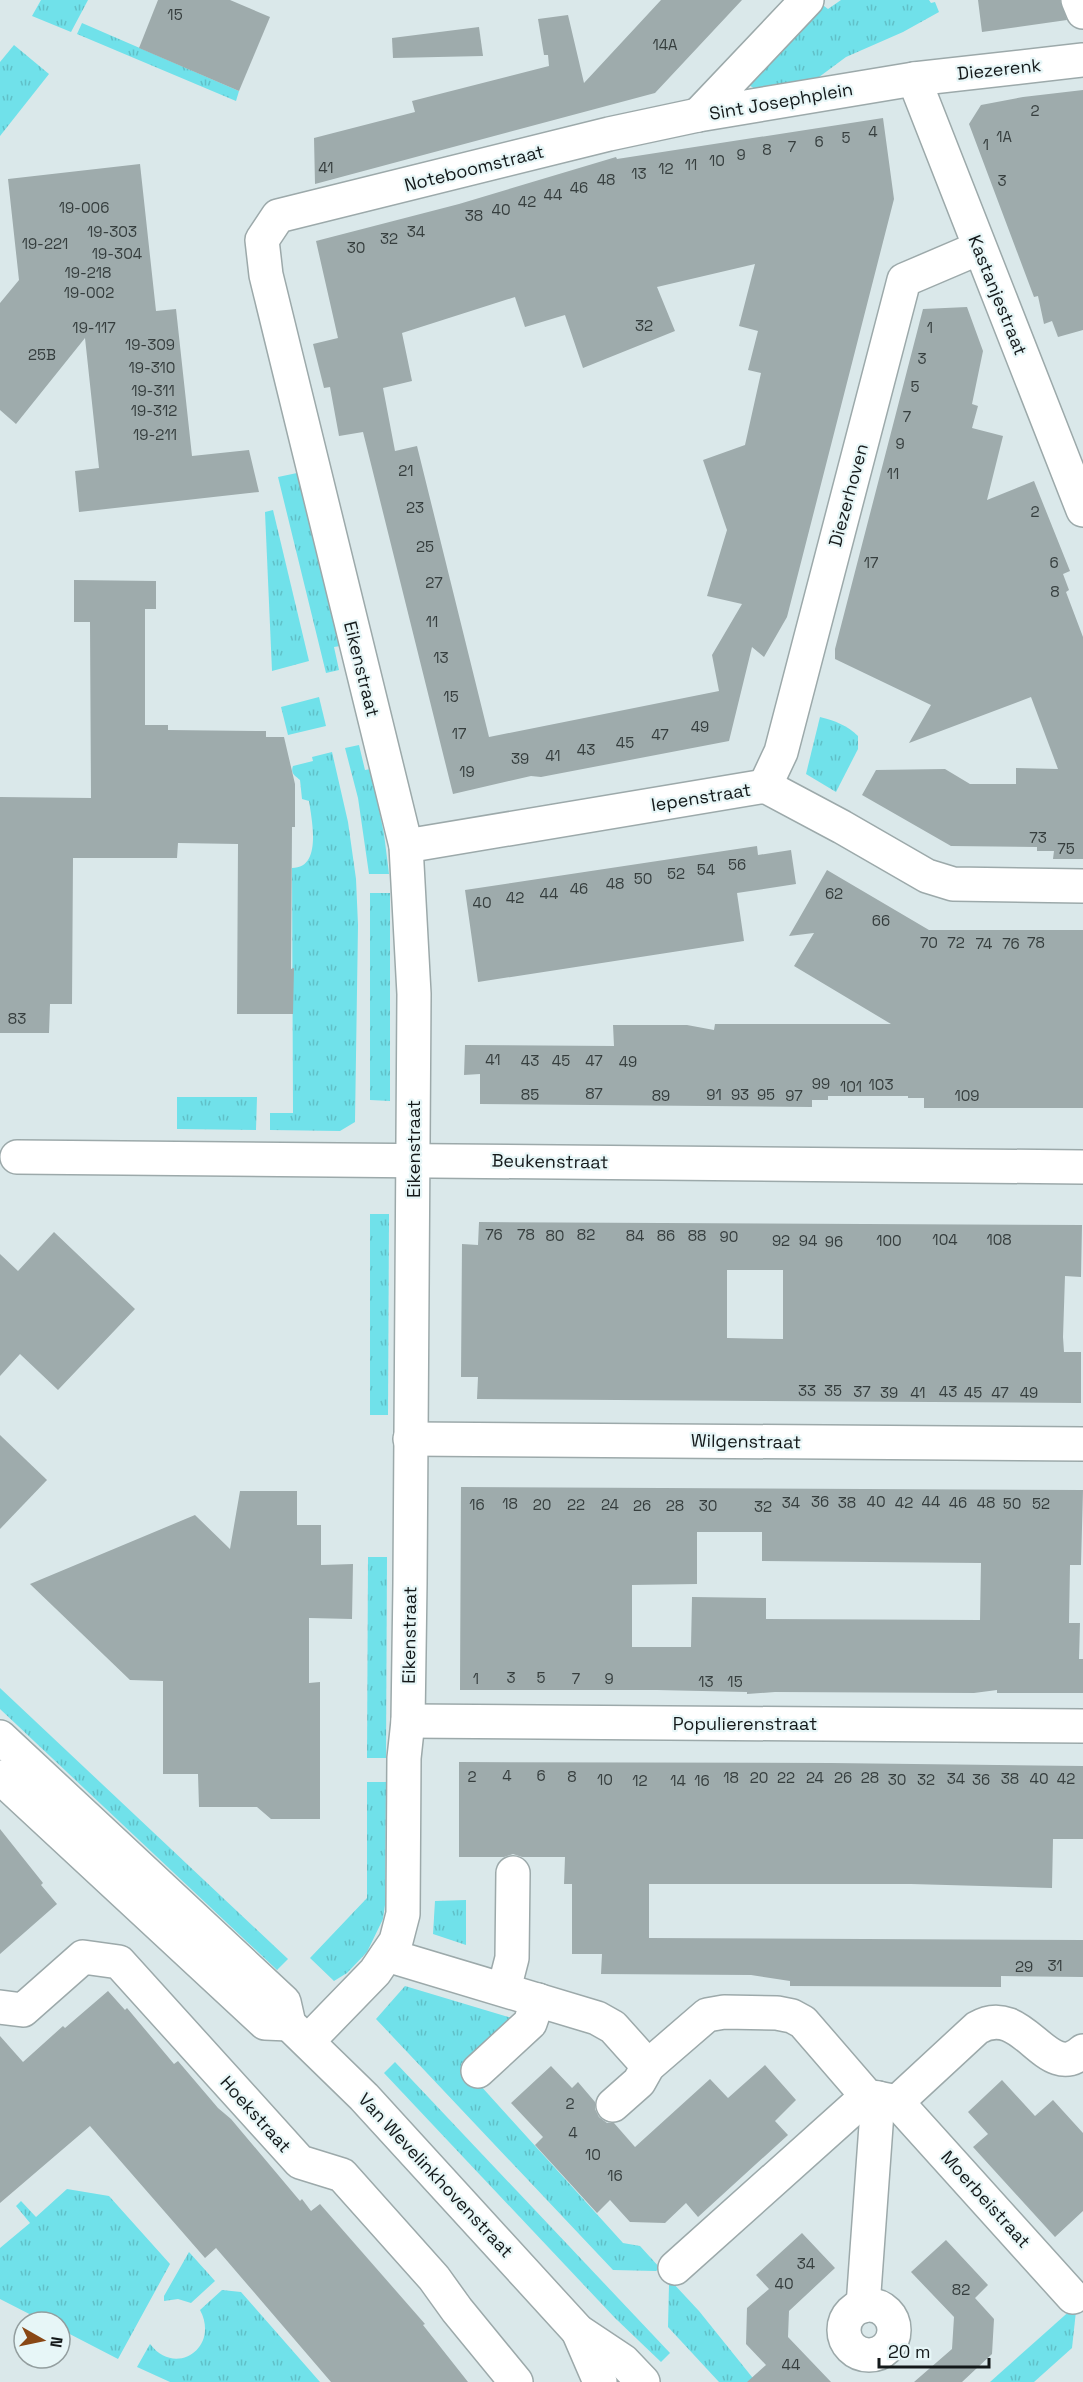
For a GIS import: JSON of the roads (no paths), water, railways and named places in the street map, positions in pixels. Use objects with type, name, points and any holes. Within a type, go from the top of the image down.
[{"type":"street","name":"Sint Josephplein","points":[[698,115],[807,0]]},
{"type":"street","points":[[1078,0],[1083,12]]},
{"type":"street","name":"Diezerenk","points":[[914,79],[1083,60]]},
{"type":"street","name":"Sint Josephplein","points":[[698,115],[914,79]]},
{"type":"street","name":"Kastanjestraat","points":[[914,79],[1083,510]]},
{"type":"street","name":"Noteboomstraat","points":[[262,240],[278,216],[609,134],[698,115]]},
{"type":"street","name":"Eikenstraat","points":[[262,240],[266,275],[406,846],[414,994],[408,1721],[404,1758],[403,1914],[396,1941],[375,1972],[299,2032]]},
{"type":"street","name":"Diezerhoven","points":[[765,786],[781,752],[904,280],[979,248]]},
{"type":"street","name":"Iepenstraat","points":[[406,846],[765,786],[927,876],[952,884],[1083,886]]},
{"type":"street","name":"Beukenstraat","points":[[17,1157],[1083,1167]]},
{"type":"street","name":"Wilgenstraat","points":[[410,1439],[1083,1443]]},
{"type":"street","name":"Populierenstraat","points":[[408,1721],[1083,1726]]},
{"type":"street","name":"Van Wevelinkhovenstraat","points":[[0,1737],[284,2002],[299,2032],[387,2121],[578,2331],[623,2361],[644,2382]]},
{"type":"street","points":[[0,1777],[265,2023],[299,2032]]},
{"type":"street","points":[[504,1989],[512,1958],[513,1873]]},
{"type":"street","points":[[387,1955],[603,2020],[613,2027],[648,2066]]},
{"type":"street","name":"Hoekstraat","points":[[0,2007],[23,2010],[83,1958],[119,1962],[300,2162],[342,2175],[434,2278],[516,2382]]},
{"type":"street","points":[[478,2071],[531,2023],[538,2000]]},
{"type":"street","name":"Moerbeistraat","points":[[613,2105],[639,2082],[648,2066],[707,2015],[724,2012],[777,2013],[792,2016],[802,2022],[881,2099],[1073,2297]]},
{"type":"street","points":[[675,2268],[881,2099],[977,2028],[993,2021],[1018,2028],[1044,2052],[1068,2058],[1081,2056]]},
{"type":"street","points":[[863,2306],[881,2099]]},
{"type":"street","name":"Van Wevelinkhovenstraat","points":[[578,2331],[600,2382]]}]
